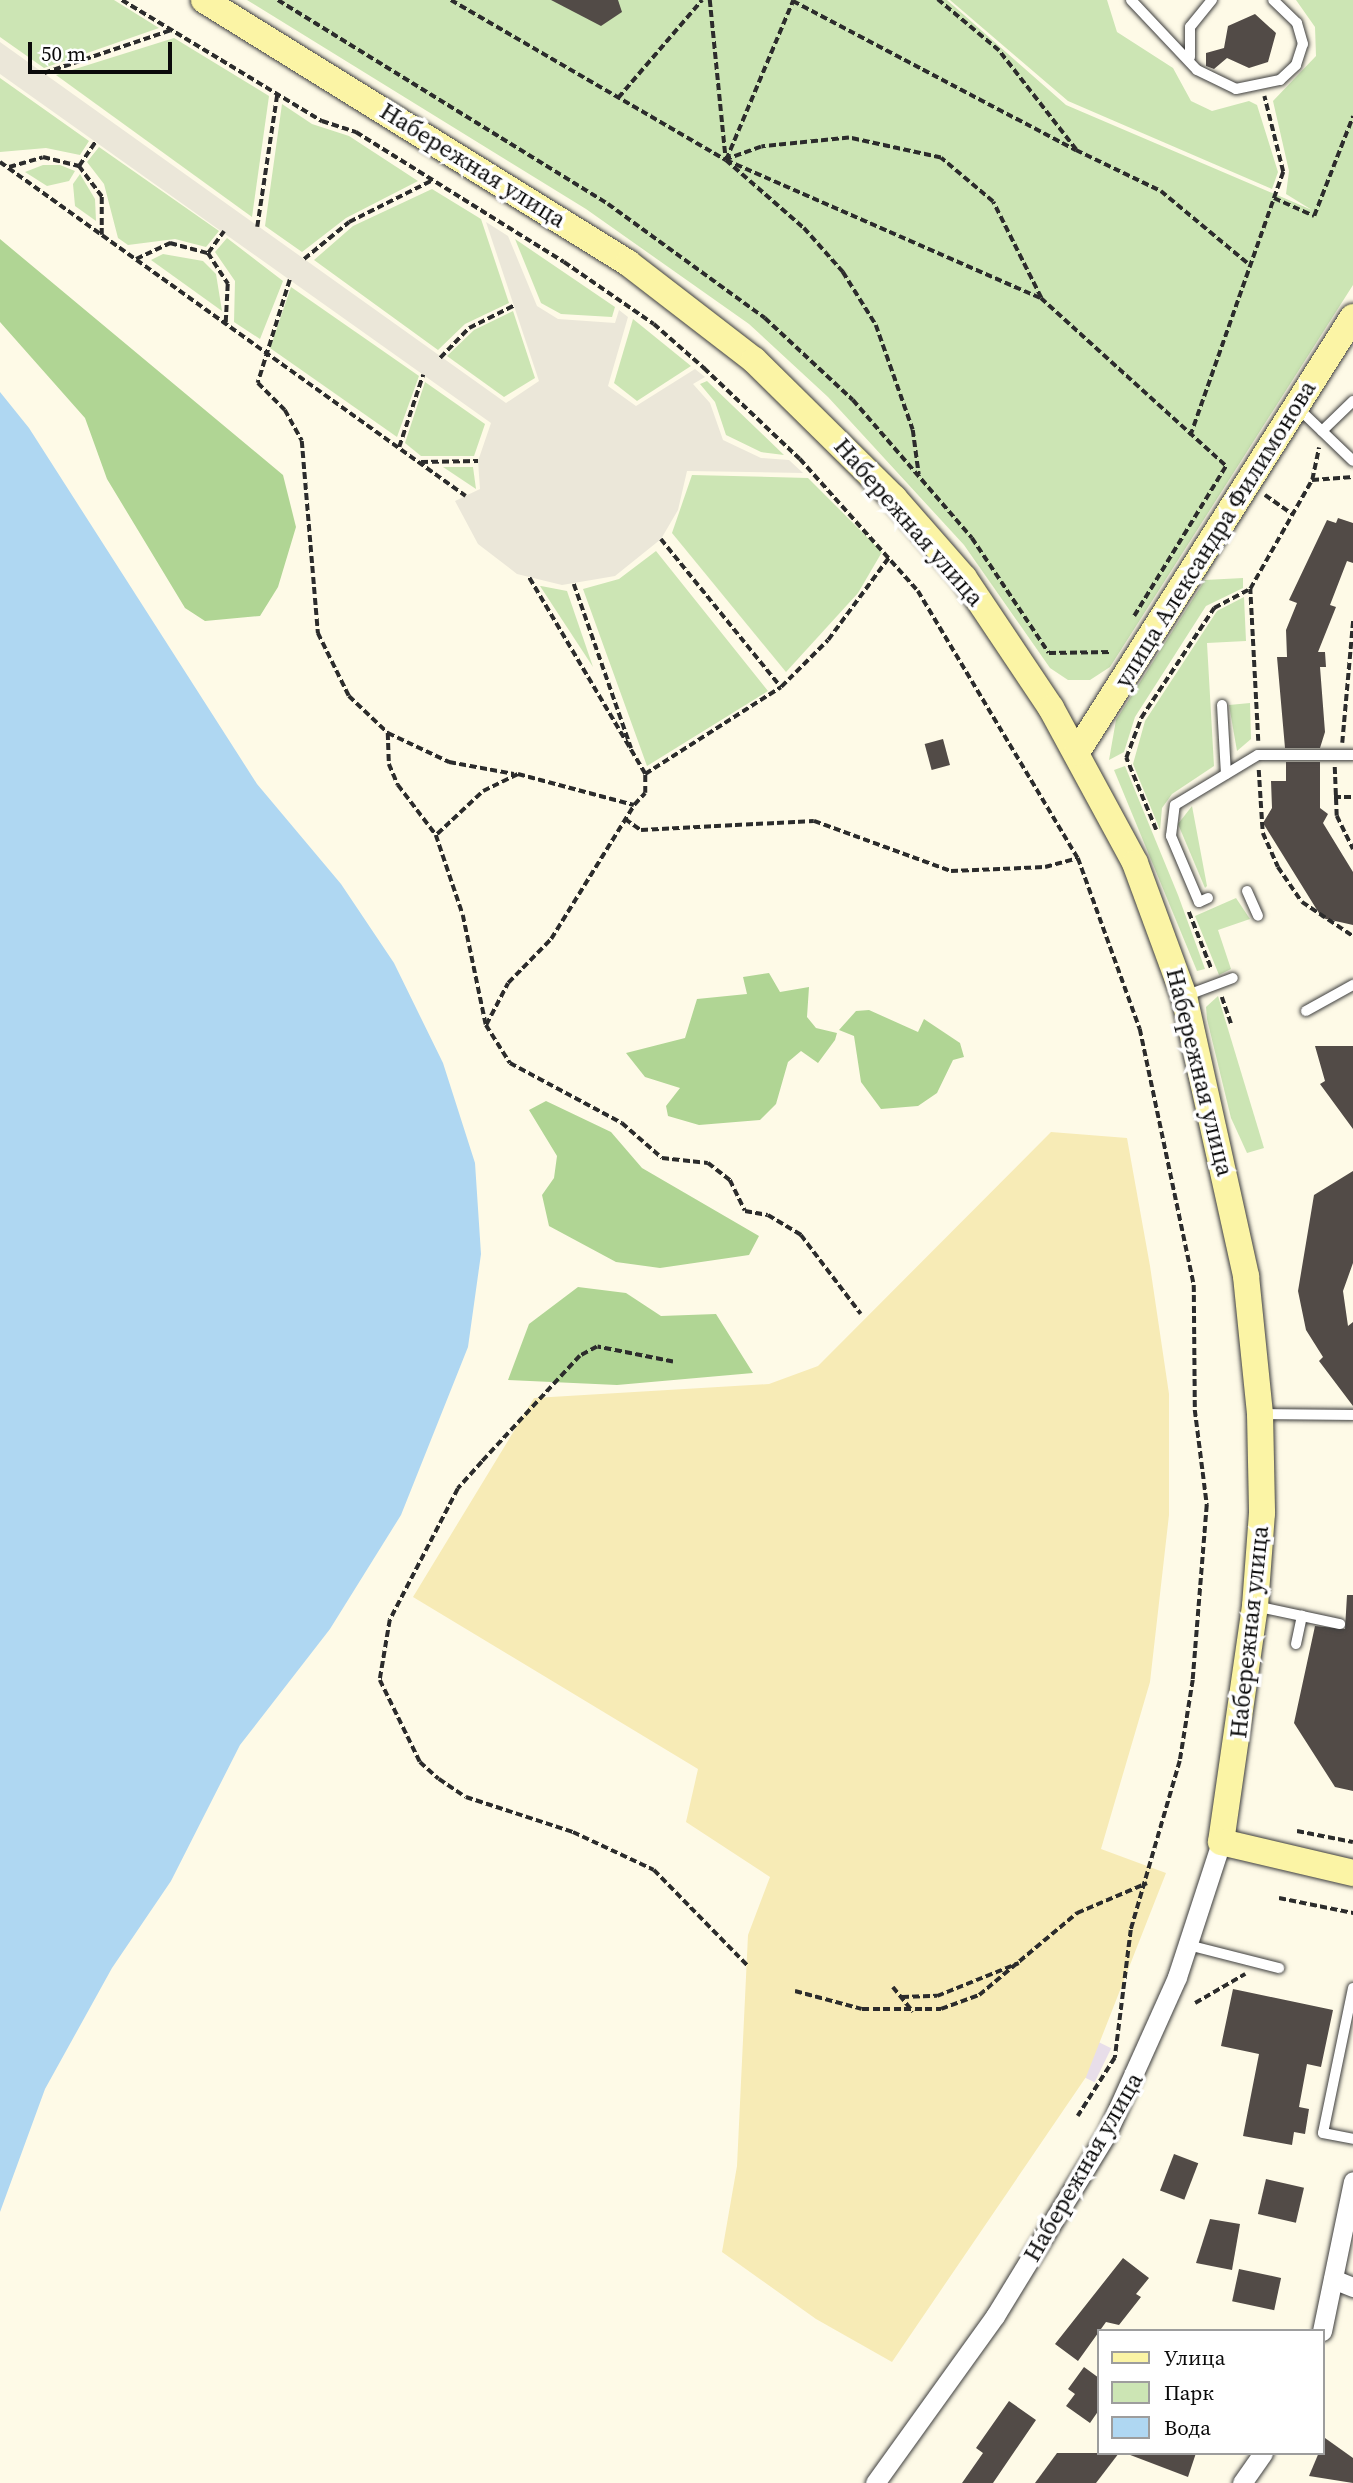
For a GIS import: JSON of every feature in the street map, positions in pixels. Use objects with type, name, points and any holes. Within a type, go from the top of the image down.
[{"type":"main road","name":"Набережная улица","points":[[204,0],[628,262],[754,360],[894,498],[964,578],[1076,752],[1135,863],[1184,996],[1243,1260],[1260,1414],[1255,1606],[1221,1842]]},
{"type":"main road","name":"улица Александра Филимонова","points":[[1076,752],[1353,317]]},
{"type":"main road","points":[[1221,1842],[1353,1873]]},
{"type":"street","name":"Набережная улица","points":[[875,2483],[995,2316],[1079,2183],[1134,2080],[1188,1945],[1221,1842]]},
{"type":"street","points":[[1322,2329],[1353,2181]]},
{"type":"street","points":[[1333,2278],[1353,2287]]},
{"type":"street","points":[[1242,2483],[1262,2455]]},
{"type":"lane","points":[[1131,0],[1197,70],[1216,85],[1262,86],[1296,65],[1303,44],[1297,23],[1273,0]]},
{"type":"lane","points":[[1197,70],[1186,51],[1190,27],[1212,0]]},
{"type":"lane","points":[[1322,431],[1353,401]]},
{"type":"lane","points":[[1296,406],[1353,461]]},
{"type":"lane","points":[[1222,705],[1226,774]]},
{"type":"lane","points":[[1208,898],[1199,902],[1169,820],[1175,805],[1258,755],[1336,759],[1353,755]]},
{"type":"lane","points":[[1247,891],[1258,916]]},
{"type":"lane","points":[[1184,996],[1233,978]]},
{"type":"lane","points":[[1306,1011],[1353,985]]},
{"type":"lane","points":[[1260,1414],[1353,1415]]},
{"type":"lane","points":[[1255,1606],[1340,1624]]},
{"type":"lane","points":[[1296,1644],[1302,1616]]},
{"type":"lane","points":[[1188,1945],[1279,1968]]},
{"type":"lane","points":[[1353,1989],[1323,2133],[1353,2140]]},
{"type":"path","points":[[122,0],[278,95],[356,132],[654,324],[800,459],[890,556],[984,693],[1078,858],[1140,1029],[1194,1285],[1195,1410],[1207,1505],[1194,1680],[1149,1882],[1131,1930],[1115,2058],[1078,2116]]},
{"type":"path","points":[[278,0],[696,266],[765,318],[853,400],[972,538],[1049,653],[1111,653],[1118,642]]},
{"type":"path","points":[[451,0],[726,160],[1041,298],[1190,436],[1237,474]]},
{"type":"path","points":[[618,98],[702,0]]},
{"type":"path","points":[[710,0],[726,160],[804,228],[843,272],[876,325],[913,430],[919,477]]},
{"type":"path","points":[[938,0],[999,51],[1076,150]]},
{"type":"path","points":[[726,160],[792,1],[1076,150],[1161,191],[1251,266]]},
{"type":"path","points":[[44,73],[172,30]]},
{"type":"path","points":[[1190,436],[1283,172],[1262,86]]},
{"type":"path","points":[[257,227],[278,95]]},
{"type":"path","points":[[1274,198],[1314,216],[1353,116]]},
{"type":"path","points":[[726,160],[761,146],[849,138],[941,158],[993,202],[1041,298]]},
{"type":"path","points":[[79,166],[96,141]]},
{"type":"path","points":[[8,168],[43,157],[79,166],[102,197],[102,235]]},
{"type":"path","points":[[0,162],[466,496]]},
{"type":"path","points":[[304,259],[349,222],[431,181]]},
{"type":"path","points":[[208,253],[224,231]]},
{"type":"path","points":[[136,259],[170,243],[208,253],[228,284],[226,323]]},
{"type":"path","points":[[290,280],[264,350],[258,383],[285,410],[302,441],[318,633],[349,696],[388,733],[449,762],[518,774],[634,805]]},
{"type":"path","points":[[440,358],[468,328],[515,305]]},
{"type":"path","points":[[399,447],[423,375]]},
{"type":"path","points":[[1258,755],[1250,589],[1312,480],[1322,431]]},
{"type":"path","points":[[420,462],[478,461]]},
{"type":"path","points":[[1126,630],[1226,466]]},
{"type":"path","points":[[1312,480],[1353,477]]},
{"type":"path","points":[[1260,492],[1292,514]]},
{"type":"path","points":[[661,539],[781,687]]},
{"type":"path","points":[[645,774],[781,687],[837,630],[890,556]]},
{"type":"path","points":[[486,1025],[508,983],[551,939],[634,805],[645,793],[645,774],[529,578]]},
{"type":"path","points":[[573,584],[634,755]]},
{"type":"path","points":[[1126,758],[1141,731],[1141,718],[1214,608],[1250,589]]},
{"type":"path","points":[[1353,620],[1345,733],[1336,759],[1334,797],[1353,849]]},
{"type":"path","points":[[388,733],[389,764],[398,785],[436,835],[463,915],[486,1025],[510,1063],[622,1123],[662,1158],[708,1163],[730,1180],[745,1211],[768,1215],[801,1235],[861,1314]]},
{"type":"path","points":[[1322,764],[1336,759]]},
{"type":"path","points":[[1272,764],[1259,764],[1261,800],[1263,833],[1278,867],[1302,902],[1353,936]]},
{"type":"path","points":[[436,835],[483,790],[518,774]]},
{"type":"path","points":[[1334,797],[1353,797]]},
{"type":"path","points":[[625,819],[653,830],[814,821],[951,871],[1045,867],[1078,858]]},
{"type":"path","points":[[673,1362],[619,1346],[588,1351],[482,1462],[458,1489],[390,1620],[380,1681],[420,1762],[439,1779],[466,1797],[573,1832],[654,1870],[748,1966]]},
{"type":"path","points":[[1297,1831],[1353,1842]]},
{"type":"path","points":[[795,1991],[862,2009],[913,2012],[979,1995],[1077,1913],[1149,1882]]},
{"type":"path","points":[[1279,1898],[1353,1913]]},
{"type":"path","points":[[902,1997],[937,1996],[1021,1962]]},
{"type":"path","points":[[1195,2003],[1263,1964]]},
{"type":"path","points":[[893,1987],[913,2012]]},
{"type":"shaded area","points":[[0,42],[506,403],[539,381],[486,222],[508,236],[537,306],[558,319],[615,323],[619,310],[628,317],[608,386],[636,406],[695,369],[705,377],[693,384],[710,403],[723,440],[761,458],[789,460],[803,473],[687,471],[678,510],[661,539],[615,576],[562,585],[517,574],[478,544],[455,501],[480,489],[478,461],[491,423],[0,74]]},
{"type":"shaded area","points":[[1078,2032],[1111,2048],[1095,2082],[1061,2066]]},
{"type":"green space","points":[[0,0],[114,0],[159,28],[44,68],[0,37]]},
{"type":"green space","points":[[247,0],[947,0],[1066,105],[1312,210],[1286,194],[1289,171],[1273,101],[1316,56],[1315,27],[1296,0],[1353,0],[1353,285],[1110,667],[1090,680],[1068,680],[1050,668],[964,545],[828,397],[749,324],[586,209]]},
{"type":"green space","points":[[950,0],[1107,0],[1117,32],[1173,68],[1191,101],[1212,111],[1249,101],[1257,105],[1278,172],[1272,189],[1068,101]]},
{"type":"green space","points":[[174,38],[269,96],[252,217],[56,75]]},
{"type":"green space","points":[[0,78],[89,141],[80,155],[46,148],[0,152]]},
{"type":"green space","points":[[282,104],[312,124],[349,136],[418,181],[346,218],[302,252],[265,226]]},
{"type":"green space","points":[[99,147],[219,231],[206,247],[175,239],[128,245],[118,238],[104,184],[87,162]]},
{"type":"green space","points":[[43,165],[60,165],[75,171],[69,181],[47,186],[25,172]]},
{"type":"green space","points":[[80,174],[95,199],[96,221],[75,206],[73,184]]},
{"type":"green space","points":[[432,189],[481,219],[509,303],[465,324],[438,350],[314,260],[353,226]]},
{"type":"green space","points":[[227,238],[283,281],[260,339],[234,322],[235,281],[215,252]]},
{"type":"green space","points":[[0,239],[283,475],[296,527],[278,587],[260,616],[205,621],[185,608],[107,479],[85,418],[0,322]]},
{"type":"green space","points":[[515,239],[615,307],[612,317],[561,314],[541,303]]},
{"type":"green space","points":[[163,254],[203,261],[216,274],[222,311],[151,260]]},
{"type":"green space","points":[[291,287],[419,376],[397,437],[270,348]]},
{"type":"green space","points":[[513,311],[535,378],[504,397],[447,356],[474,330]]},
{"type":"green space","points":[[633,319],[691,366],[637,401],[614,383]]},
{"type":"green space","points":[[707,381],[784,455],[761,452],[726,435],[715,402],[700,384]]},
{"type":"green space","points":[[425,382],[485,424],[474,456],[421,456],[405,443]]},
{"type":"green space","points":[[443,467],[473,467],[476,489]]},
{"type":"green space","points":[[692,475],[808,478],[882,552],[858,593],[786,672],[672,533]]},
{"type":"green space","points":[[656,551],[768,691],[647,766],[583,589],[619,579]]},
{"type":"green space","points":[[1243,578],[1243,588],[1206,606],[1135,717],[1124,752],[1109,760],[1116,720],[1205,580]]},
{"type":"green space","points":[[540,586],[567,591],[593,667]]},
{"type":"green space","points":[[1244,597],[1246,641],[1207,643],[1214,766],[1172,794],[1162,808],[1160,830],[1133,764],[1145,721],[1217,611]]},
{"type":"green space","points":[[1250,703],[1251,739],[1237,751],[1229,705]]},
{"type":"green space","points":[[1125,766],[1205,969],[1197,971],[1114,770]]},
{"type":"green space","points":[[1192,806],[1207,886],[1205,888],[1178,824]]},
{"type":"green space","points":[[1236,898],[1250,919],[1218,930],[1231,969],[1219,975],[1195,916]]},
{"type":"green space","points":[[769,973],[780,992],[809,987],[807,1017],[816,1028],[837,1033],[835,1040],[818,1063],[801,1051],[788,1062],[776,1104],[760,1120],[699,1125],[668,1116],[666,1106],[680,1088],[645,1077],[626,1053],[685,1038],[697,999],[747,994],[743,977]]},
{"type":"green space","points":[[1218,996],[1264,1148],[1247,1153],[1231,1118],[1207,1019],[1206,1007]]},
{"type":"green space","points":[[869,1010],[918,1032],[924,1019],[960,1043],[964,1057],[953,1060],[937,1093],[918,1106],[881,1109],[861,1082],[854,1036],[839,1030],[856,1011]]},
{"type":"green space","points":[[546,1101],[611,1132],[642,1168],[759,1236],[749,1255],[660,1268],[616,1262],[549,1226],[542,1195],[554,1178],[557,1156],[529,1110]]},
{"type":"green space","points":[[578,1287],[626,1293],[661,1316],[716,1314],[753,1373],[617,1385],[508,1380],[529,1324]]},
{"type":"sand","points":[[1051,1132],[1127,1138],[1150,1266],[1169,1394],[1169,1515],[1150,1682],[1101,1849],[1166,1873],[1086,2077],[892,2362],[816,2319],[722,2252],[737,2166],[748,1935],[770,1877],[686,1822],[698,1769],[413,1597],[534,1398],[769,1384],[818,1366]]},
{"type":"water","points":[[0,392],[29,428],[257,784],[341,884],[394,963],[443,1063],[475,1163],[481,1254],[468,1347],[401,1515],[330,1629],[240,1745],[171,1881],[112,1968],[45,2089],[0,2212]]},
{"type":"building","points":[[551,0],[618,0],[622,12],[601,26]]},
{"type":"building","points":[[1255,14],[1276,33],[1268,62],[1249,68],[1227,58],[1214,69],[1206,66],[1206,53],[1224,48],[1228,26]]},
{"type":"building","points":[[1338,518],[1353,523],[1353,563],[1347,561],[1330,605],[1336,607],[1318,652],[1325,652],[1326,667],[1320,667],[1325,732],[1320,748],[1285,748],[1277,657],[1287,657],[1286,630],[1297,603],[1289,600],[1327,520],[1336,523]]},
{"type":"building","points":[[943,739],[950,765],[932,770],[925,744]]},
{"type":"building","points":[[1286,762],[1320,762],[1320,808],[1328,814],[1323,823],[1353,872],[1353,925],[1322,918],[1263,823],[1272,808],[1271,781],[1286,781]]},
{"type":"building","points":[[1315,1046],[1353,1046],[1353,1129],[1320,1084],[1325,1081]]},
{"type":"building","points":[[1353,1171],[1353,1263],[1343,1291],[1348,1326],[1353,1322],[1353,1406],[1319,1361],[1323,1357],[1306,1330],[1298,1291],[1314,1195]]},
{"type":"building","points":[[1347,1595],[1353,1595],[1353,1791],[1335,1787],[1294,1723],[1315,1626],[1345,1629]]},
{"type":"building","points":[[1233,1989],[1333,2010],[1321,2067],[1307,2064],[1299,2107],[1309,2109],[1305,2134],[1294,2132],[1292,2145],[1243,2136],[1259,2054],[1221,2046]]},
{"type":"building","points":[[1174,2154],[1198,2163],[1184,2200],[1160,2190]]},
{"type":"building","points":[[1266,2179],[1304,2188],[1296,2223],[1258,2214]]},
{"type":"building","points":[[1210,2219],[1240,2224],[1232,2270],[1196,2263]]},
{"type":"building","points":[[1123,2258],[1149,2278],[1136,2294],[1141,2297],[1119,2325],[1106,2322],[1098,2329],[1098,2333],[1078,2361],[1055,2344]]},
{"type":"building","points":[[1239,2269],[1281,2278],[1274,2310],[1232,2301]]},
{"type":"building","points":[[1084,2367],[1098,2377],[1098,2411],[1090,2423],[1066,2406],[1075,2394],[1068,2389]]},
{"type":"building","points":[[1009,2401],[1036,2420],[993,2483],[962,2483],[983,2453],[976,2448]]},
{"type":"building","points":[[1325,2438],[1353,2458],[1353,2483],[1309,2476],[1318,2455],[1325,2455]]},
{"type":"building","points":[[1057,2453],[1117,2455],[1096,2483],[1035,2483]]},
{"type":"building","points":[[1130,2455],[1195,2455],[1188,2477]]}]
